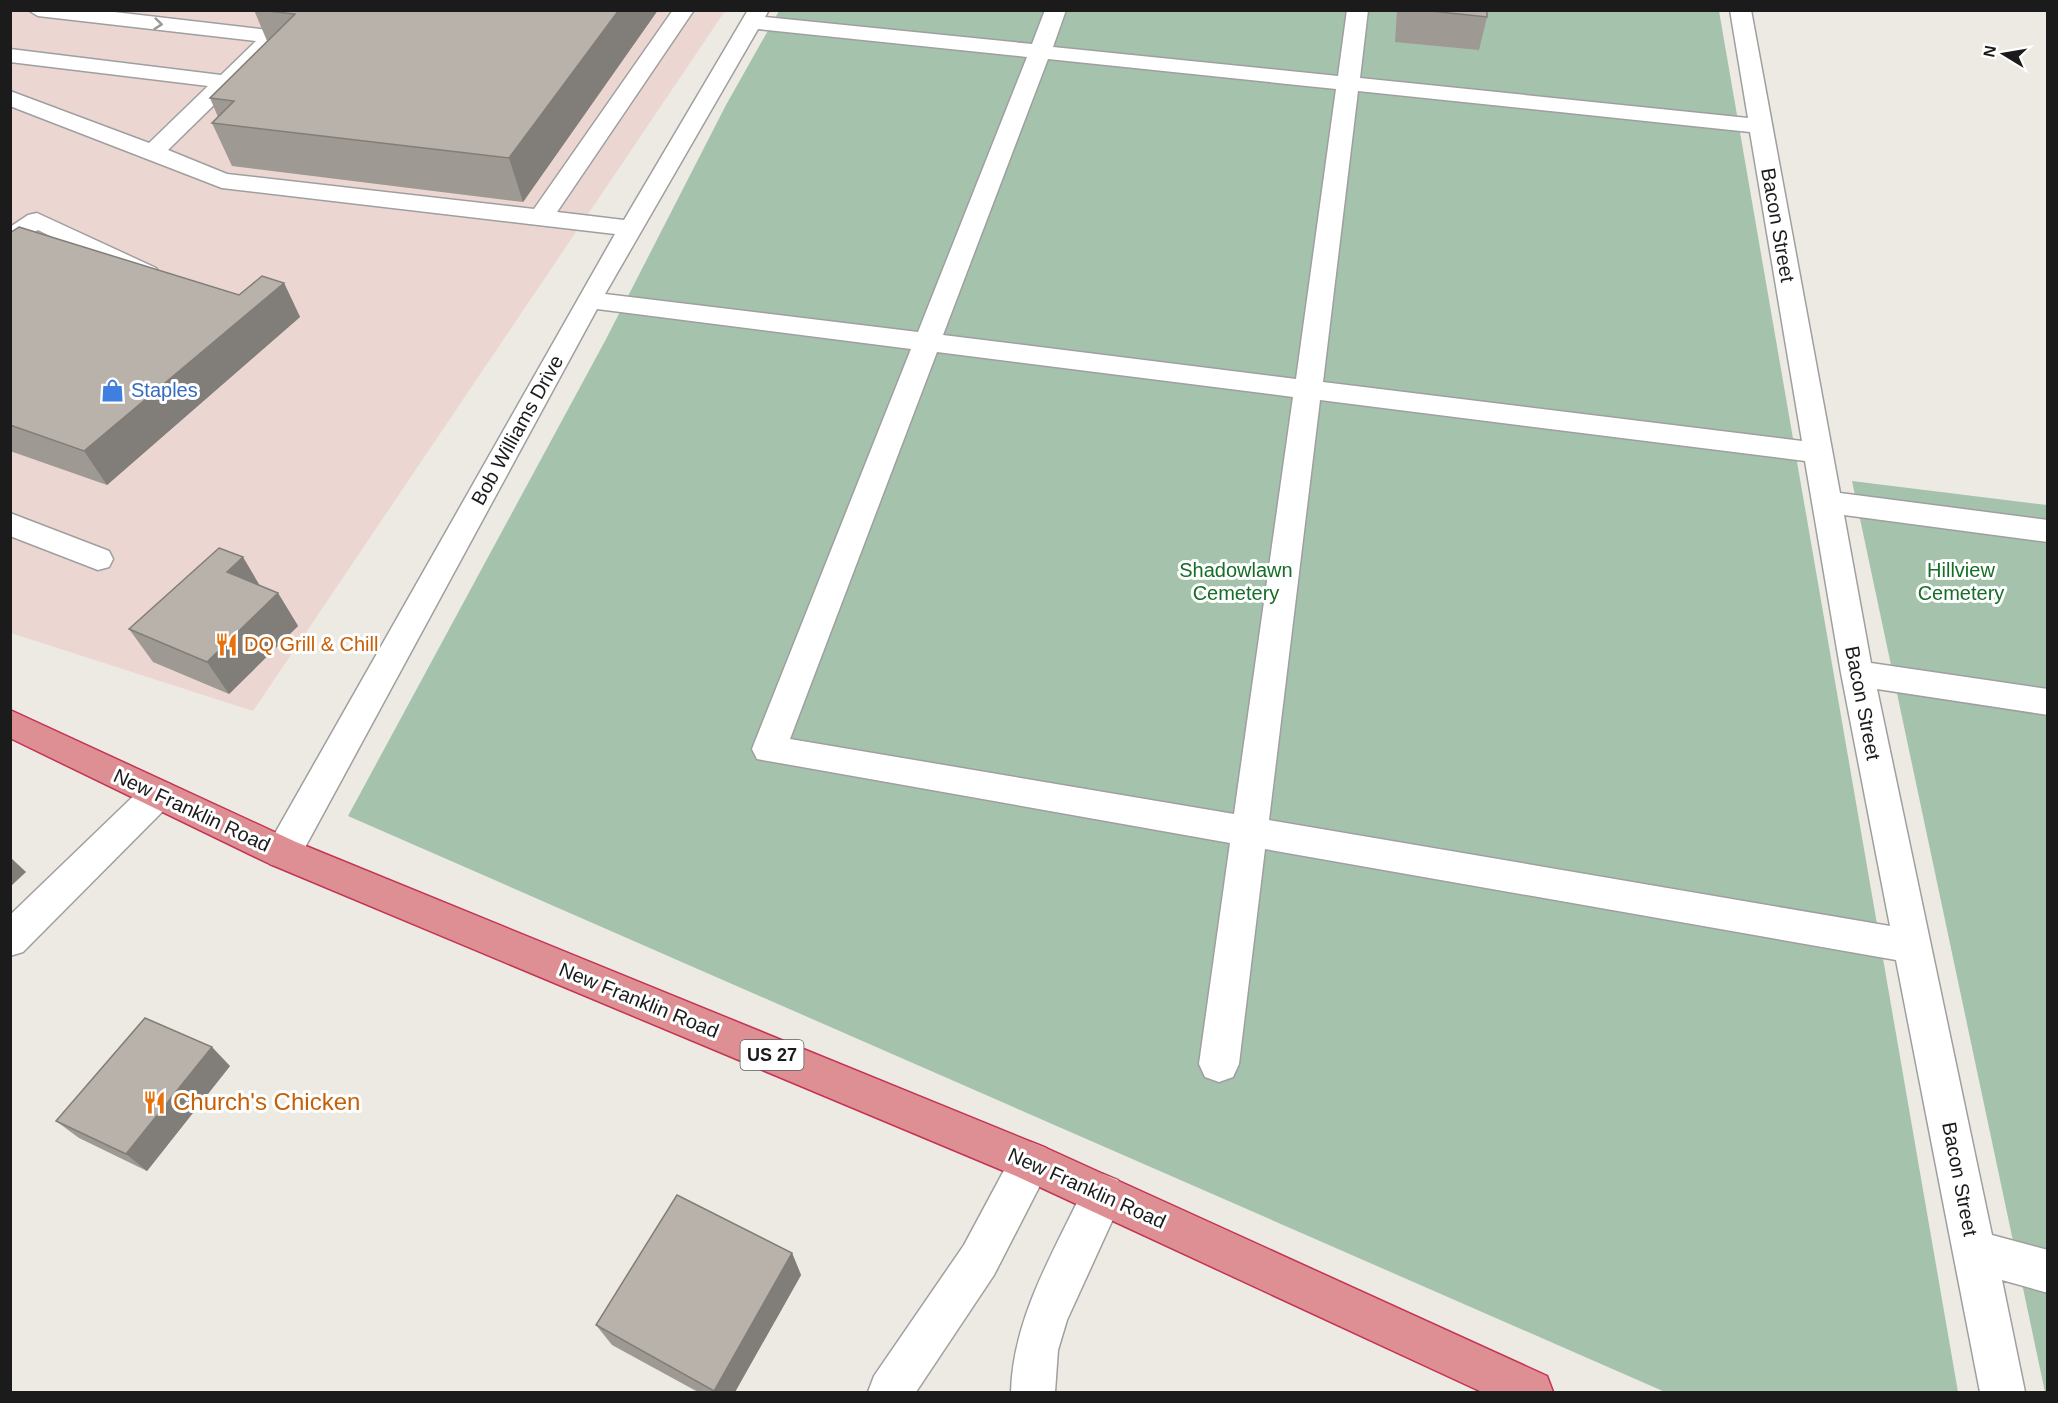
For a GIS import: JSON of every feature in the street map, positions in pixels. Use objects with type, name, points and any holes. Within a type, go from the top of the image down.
[{"type":"highway","name":"New Franklin Road","points":[[10,723],[283,853],[1031,1162],[1531,1392]]},
{"type":"street","points":[[153,152],[301,10]]},
{"type":"street","points":[[540,217],[684,10]]},
{"type":"street","points":[[1056,10],[769,749],[1912,946]]},
{"type":"street","points":[[1219,1064],[1358,10]]},
{"type":"street","name":"Bacon Street","points":[[1740,10],[1857,673],[2003,1392]]},
{"type":"street","points":[[26,12],[273,37]]},
{"type":"street","points":[[755,16],[1040,52],[1761,126]]},
{"type":"street","name":"Bob Williams Drive","points":[[283,853],[589,300],[755,16]]},
{"type":"street","points":[[10,56],[226,82]]},
{"type":"street","points":[[10,98],[153,152],[222,181],[631,228]]},
{"type":"street","points":[[10,204],[37,220],[173,286]]},
{"type":"street","points":[[10,238],[37,220]]},
{"type":"street","points":[[589,300],[1818,453]]},
{"type":"street","points":[[1826,502],[2048,531]]},
{"type":"street","points":[[10,524],[98,559]]},
{"type":"street","points":[[1857,673],[2048,702]]},
{"type":"street","points":[[10,940],[158,794]]},
{"type":"street","points":[[890,1392],[979,1260],[1031,1162]]},
{"type":"street","points":[[1033,1392],[1036,1350],[1046,1316],[1103,1195]]},
{"type":"street","points":[[1974,1251],[2048,1272]]},
{"type":"shaded area","points":[[11,11],[725,11],[253,711],[11,633]]},
{"type":"green space","name":"Shadowlawn Cemetery","points":[[779,11],[1719,11],[1958,1392],[1665,1392],[348,816],[605,341],[726,105]]},
{"type":"green space","name":"Hillview Cemetery","points":[[1852,481],[2047,505],[2047,1392],[2045,1392]]},
{"type":"building","points":[[258,10],[619,10],[509,158],[212,123],[234,101],[210,98],[295,14]]},
{"type":"building","points":[[1421,10],[1487,10],[1487,17]]},
{"type":"building","name":"Staples","points":[[19,227],[239,295],[262,276],[284,283],[84,451],[10,425],[10,233]]},
{"type":"building","points":[[219,548],[243,557],[227,572],[278,593],[207,662],[129,629]]},
{"type":"building","points":[[145,1018],[212,1047],[126,1154],[56,1121]]},
{"type":"building","points":[[677,1195],[792,1253],[714,1391],[596,1325]]},
{"type":"place","name":"Staples","points":[[113,390]]},
{"type":"place","name":"DQ Grill & Chill","points":[[226,644]]},
{"type":"place","name":"Church's Chicken","points":[[155,1102]]}]
